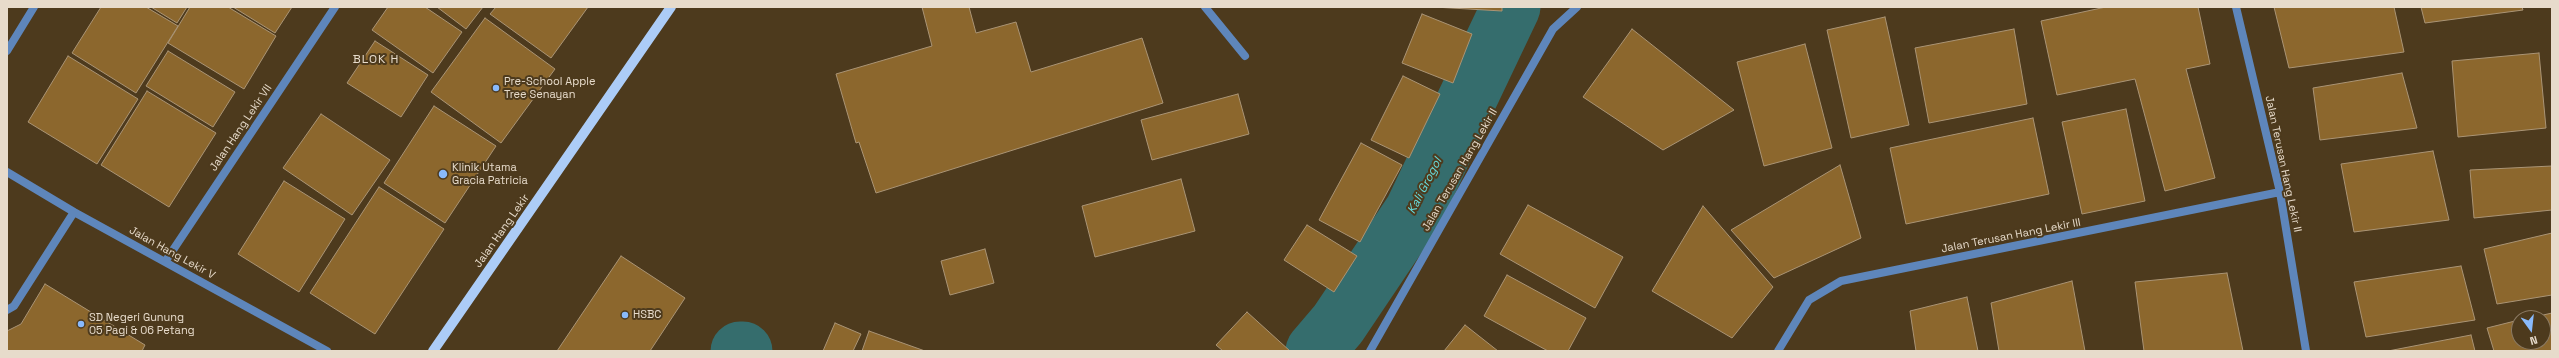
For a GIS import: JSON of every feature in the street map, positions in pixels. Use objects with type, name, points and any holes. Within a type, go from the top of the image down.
[{"type":"main road","name":"Jalan Hang Lekir","points":[[433,351],[672,7]]},
{"type":"street","points":[[7,51],[34,7]]},
{"type":"street","name":"Jalan Hang Lekir VII","points":[[165,262],[335,7]]},
{"type":"street","points":[[1205,7],[1245,56]]},
{"type":"street","name":"Jalan Terusan Hang Lekir II","points":[[1370,351],[1553,29],[1577,7]]},
{"type":"street","name":"Jalan Terusan Hang Lekir II","points":[[2236,7],[2280,192],[2306,351]]},
{"type":"street","name":"Jalan Hang Lekir V","points":[[7,172],[74,212],[327,351]]},
{"type":"street","name":"Jalan Terusan Hang Lekir III","points":[[1778,351],[1809,300],[1841,282],[2280,192]]},
{"type":"street","points":[[7,310],[14,306],[74,212]]},
{"type":"building","points":[[101,7],[146,7],[178,26],[136,93],[72,53]]},
{"type":"building","points":[[151,7],[187,7],[177,23]]},
{"type":"building","points":[[190,7],[228,7],[276,36],[244,89],[168,43]]},
{"type":"building","points":[[233,7],[292,7],[275,33]]},
{"type":"building","points":[[388,7],[425,7],[462,32],[433,73],[372,30]]},
{"type":"building","points":[[437,7],[483,7],[466,29]]},
{"type":"building","points":[[496,7],[588,7],[551,58],[490,14]]},
{"type":"building","points":[[922,7],[969,7],[976,33],[1016,22],[1031,72],[1142,38],[1163,103],[876,193],[859,142],[856,143],[836,74],[932,46]]},
{"type":"building","points":[[1434,7],[1502,7],[1502,11]]},
{"type":"building","points":[[2106,7],[2198,7],[2210,64],[2186,69],[2215,178],[2165,191],[2135,79],[2057,95],[2041,21]]},
{"type":"building","points":[[2274,7],[2394,7],[2404,52],[2289,68]]},
{"type":"building","points":[[2421,7],[2522,7],[2523,10],[2425,23]]},
{"type":"building","points":[[1422,14],[1472,34],[1453,83],[1402,63]]},
{"type":"building","points":[[1885,17],[1909,125],[1851,138],[1827,30]]},
{"type":"building","points":[[485,18],[555,69],[501,143],[431,92]]},
{"type":"building","points":[[1632,29],[1734,110],[1663,150],[1583,97]]},
{"type":"building","points":[[2014,29],[2027,104],[1929,123],[1915,48]]},
{"type":"building","points":[[375,41],[428,75],[401,117],[347,83]]},
{"type":"building","points":[[1805,44],[1832,148],[1764,166],[1737,62]]},
{"type":"building","points":[[168,51],[235,92],[213,127],[146,86]]},
{"type":"building","points":[[2539,53],[2546,128],[2458,137],[2452,61]]},
{"type":"building","points":[[68,56],[138,99],[97,164],[28,122]]},
{"type":"building","points":[[2402,73],[2417,128],[2320,140],[2313,88]]},
{"type":"building","points":[[1403,76],[1440,94],[1409,158],[1371,140]]},
{"type":"building","points":[[147,91],[216,133],[169,207],[101,165]]},
{"type":"building","points":[[1238,94],[1249,134],[1152,160],[1141,120]]},
{"type":"building","points":[[434,106],[496,146],[445,223],[384,183]]},
{"type":"building","points":[[2126,109],[2145,201],[2082,214],[2062,122]]},
{"type":"building","points":[[321,114],[390,160],[352,215],[283,168]]},
{"type":"building","points":[[2033,118],[2049,194],[1906,224],[1890,148]]},
{"type":"building","points":[[1361,143],[1402,165],[1360,242],[1319,220]]},
{"type":"building","points":[[2433,151],[2449,220],[2354,232],[2341,164]]},
{"type":"building","points":[[1840,165],[1861,238],[1774,278],[1731,230]]},
{"type":"building","points":[[2552,166],[2552,210],[2474,218],[2470,170]]},
{"type":"building","points":[[1181,179],[1195,231],[1095,257],[1082,206]]},
{"type":"building","points":[[284,181],[345,219],[299,292],[238,254]]},
{"type":"building","points":[[379,187],[444,229],[375,334],[310,293]]},
{"type":"building","points":[[1528,205],[1623,257],[1595,308],[1500,254]]},
{"type":"building","points":[[1703,206],[1773,287],[1732,338],[1652,291]]},
{"type":"building","points":[[1307,225],[1357,256],[1334,292],[1284,260]]},
{"type":"building","points":[[2552,233],[2552,295],[2497,304],[2484,249]]},
{"type":"building","points":[[985,249],[994,283],[950,295],[941,261]]},
{"type":"building","points":[[621,256],[685,298],[650,351],[557,351]]},
{"type":"building","points":[[2461,266],[2475,320],[2366,337],[2354,282]]},
{"type":"building","points":[[2227,273],[2243,351],[2144,351],[2135,282]]},
{"type":"building","points":[[1507,275],[1586,318],[1568,351],[1548,351],[1484,316]]},
{"type":"building","points":[[2072,281],[2085,351],[1999,351],[1991,303]]},
{"type":"building","points":[[45,284],[145,345],[142,351],[7,351],[7,331],[21,324]]},
{"type":"building","points":[[1967,297],[1978,351],[1916,351],[1910,311]]},
{"type":"building","points":[[1247,312],[1290,351],[1223,351],[1216,345]]},
{"type":"building","points":[[2551,313],[2552,351],[2494,351],[2487,328],[2511,322],[2511,350],[2551,350]]},
{"type":"building","points":[[835,323],[861,334],[853,351],[823,351]]},
{"type":"building","points":[[1465,325],[1498,351],[1444,351]]},
{"type":"building","points":[[869,331],[925,351],[862,351]]},
{"type":"building","points":[[2471,335],[2475,351],[2388,351]]},
{"type":"waterway","name":"Kali Grogol","points":[[1315,351],[1338,324],[1414,211],[1511,7]]},
{"type":"place","name":"Pre-School Apple Tree Senayan","points":[[496,88]]},
{"type":"place","name":"Klinik Utama Gracia Patricia","points":[[443,174]]},
{"type":"place","name":"HSBC","points":[[625,315]]},
{"type":"place","name":"SD Negeri Gunung 05 Pagi & 06 Petang","points":[[81,324]]},
{"type":"district","name":"BLOK H","points":[[376,60]]}]
